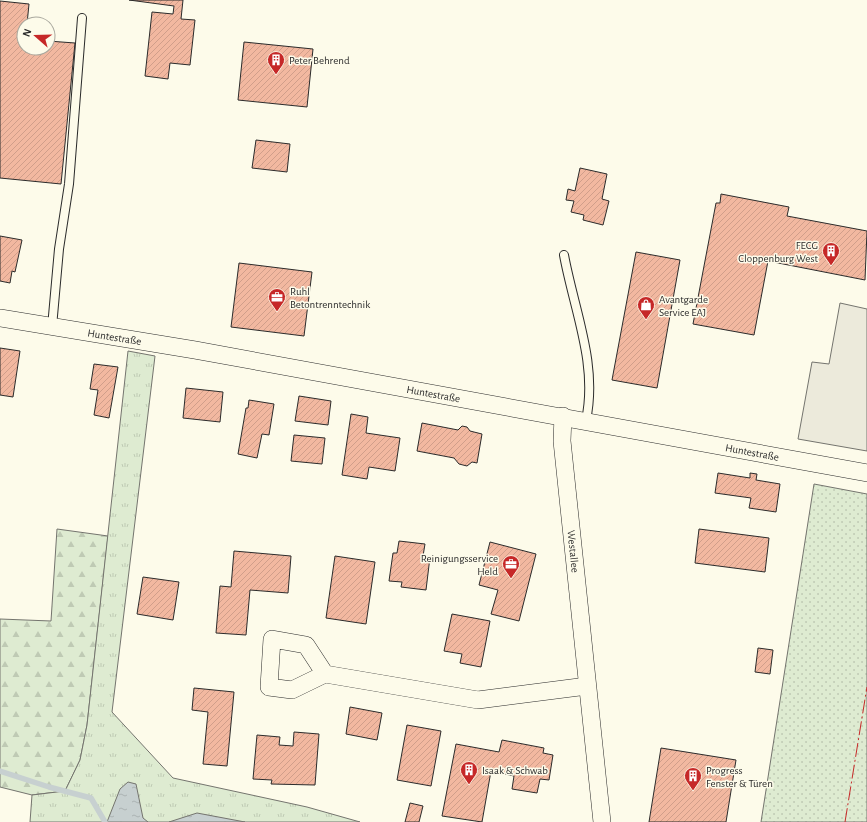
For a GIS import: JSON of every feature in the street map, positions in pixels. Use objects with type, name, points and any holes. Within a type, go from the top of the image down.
[{"type":"street","name":"Huntestraße","points":[[0,318],[195,350],[586,420],[867,473]]},
{"type":"street","name":"Westallee","points":[[563,416],[562,441],[602,822]]},
{"type":"street","points":[[325,674],[478,700],[587,686]]},
{"type":"lane","points":[[52,327],[59,248],[69,184],[82,18]]},
{"type":"lane","points":[[564,255],[590,373],[590,401],[586,420]]},
{"type":"green space","points":[[128,351],[155,356],[112,712],[173,778],[307,807],[360,822],[30,822],[32,795],[65,791],[80,760],[87,725]]},
{"type":"green space","points":[[814,484],[867,494],[867,822],[761,822]]},
{"type":"green space","points":[[57,529],[108,536],[87,725],[80,760],[65,791],[32,795],[0,787],[0,619],[51,621]]},
{"type":"shaded area","points":[[840,303],[867,309],[867,451],[798,439],[812,362],[829,364]]},
{"type":"water","points":[[128,782],[136,784],[143,818],[148,822],[107,822],[120,789]]},
{"type":"water","points":[[197,813],[245,822],[169,822]]},
{"type":"building","points":[[129,0],[183,0],[181,19],[195,20],[190,65],[170,63],[168,79],[145,76],[152,12],[173,14],[174,6]]},
{"type":"building","points":[[0,1],[29,4],[28,16],[16,16],[16,56],[56,56],[56,42],[75,43],[61,184],[0,178]]},
{"type":"building","name":"Peter Behrend","points":[[244,42],[313,49],[307,107],[238,100]]},
{"type":"building","points":[[256,140],[290,144],[287,172],[252,168]]},
{"type":"building","points":[[580,168],[607,174],[602,199],[609,201],[603,225],[583,220],[584,215],[571,212],[574,201],[566,200],[568,189],[575,191]]},
{"type":"building","name":"FECG Cloppenburg West","points":[[721,194],[789,207],[787,216],[867,231],[865,280],[768,261],[754,335],[693,324],[716,203],[720,203]]},
{"type":"building","points":[[0,236],[22,240],[15,272],[12,271],[10,283],[0,281]]},
{"type":"building","name":"Avantgarde Service EAJ","points":[[636,252],[680,260],[657,388],[612,380]]},
{"type":"building","points":[[239,263],[312,272],[304,336],[231,327]]},
{"type":"building","points":[[0,348],[20,351],[13,397],[0,395]]},
{"type":"building","points":[[94,364],[118,367],[109,418],[94,415],[98,390],[90,389]]},
{"type":"building","points":[[186,388],[223,392],[220,422],[183,418]]},
{"type":"building","points":[[299,396],[331,401],[328,425],[295,421]]},
{"type":"building","points":[[249,400],[274,404],[269,435],[262,434],[257,458],[238,454],[246,408],[248,408]]},
{"type":"building","points":[[351,414],[368,417],[366,433],[400,438],[395,471],[369,467],[367,479],[342,475]]},
{"type":"building","points":[[422,423],[458,430],[462,426],[467,427],[470,431],[482,434],[477,463],[472,462],[467,466],[459,464],[454,458],[417,451]]},
{"type":"building","points":[[294,435],[325,438],[322,464],[291,461]]},
{"type":"building","points":[[718,473],[750,478],[750,473],[757,474],[756,480],[780,484],[776,512],[749,508],[751,498],[715,493]]},
{"type":"building","points":[[699,529],[769,538],[765,572],[695,563]]},
{"type":"building","points":[[399,541],[425,544],[423,556],[430,557],[426,590],[401,587],[402,582],[389,581],[393,553],[397,553]]},
{"type":"building","points":[[490,542],[536,554],[519,621],[491,614],[498,590],[479,585]]},
{"type":"building","points":[[234,551],[291,556],[288,593],[250,590],[246,635],[216,633],[220,586],[231,587]]},
{"type":"building","points":[[335,556],[375,562],[366,624],[326,618]]},
{"type":"building","points":[[143,577],[179,582],[173,620],[137,614]]},
{"type":"building","points":[[452,614],[490,621],[481,667],[460,663],[462,654],[444,651]]},
{"type":"building","points":[[758,648],[773,650],[770,674],[755,672]]},
{"type":"building","points":[[194,688],[234,692],[227,766],[203,764],[208,712],[192,710]]},
{"type":"building","points":[[350,707],[382,713],[377,740],[346,734]]},
{"type":"building","points":[[407,725],[441,731],[431,786],[397,780]]},
{"type":"building","points":[[294,732],[319,734],[315,785],[271,784],[272,780],[253,779],[257,735],[280,737],[279,745],[293,746]]},
{"type":"building","name":"Isaak & Schwab","points":[[502,740],[544,748],[543,753],[553,755],[549,780],[540,779],[537,793],[512,789],[514,776],[491,771],[482,822],[442,816],[456,744],[499,752]]},
{"type":"building","name":"Progress Fenster & Türen","points":[[661,748],[736,760],[726,822],[649,822]]},
{"type":"building","points":[[410,803],[423,806],[419,822],[405,822]]},
{"type":"waterway","points":[[0,771],[49,787],[91,798],[105,822]]},
{"type":"power","points":[[845,822],[867,687]]},
{"type":"place","name":"Peter Behrend","points":[[276,75]]},
{"type":"place","name":"FECG Cloppenburg West","points":[[831,266]]},
{"type":"place","name":"Ruhl Betontrenntechnik","points":[[277,312]]},
{"type":"place","name":"Avantgarde Service EAJ","points":[[646,320]]},
{"type":"place","name":"Reinigungsservice Held","points":[[511,579]]},
{"type":"place","name":"Isaak & Schwab","points":[[469,785]]},
{"type":"place","name":"Progress Fenster & Türen","points":[[693,791]]}]
